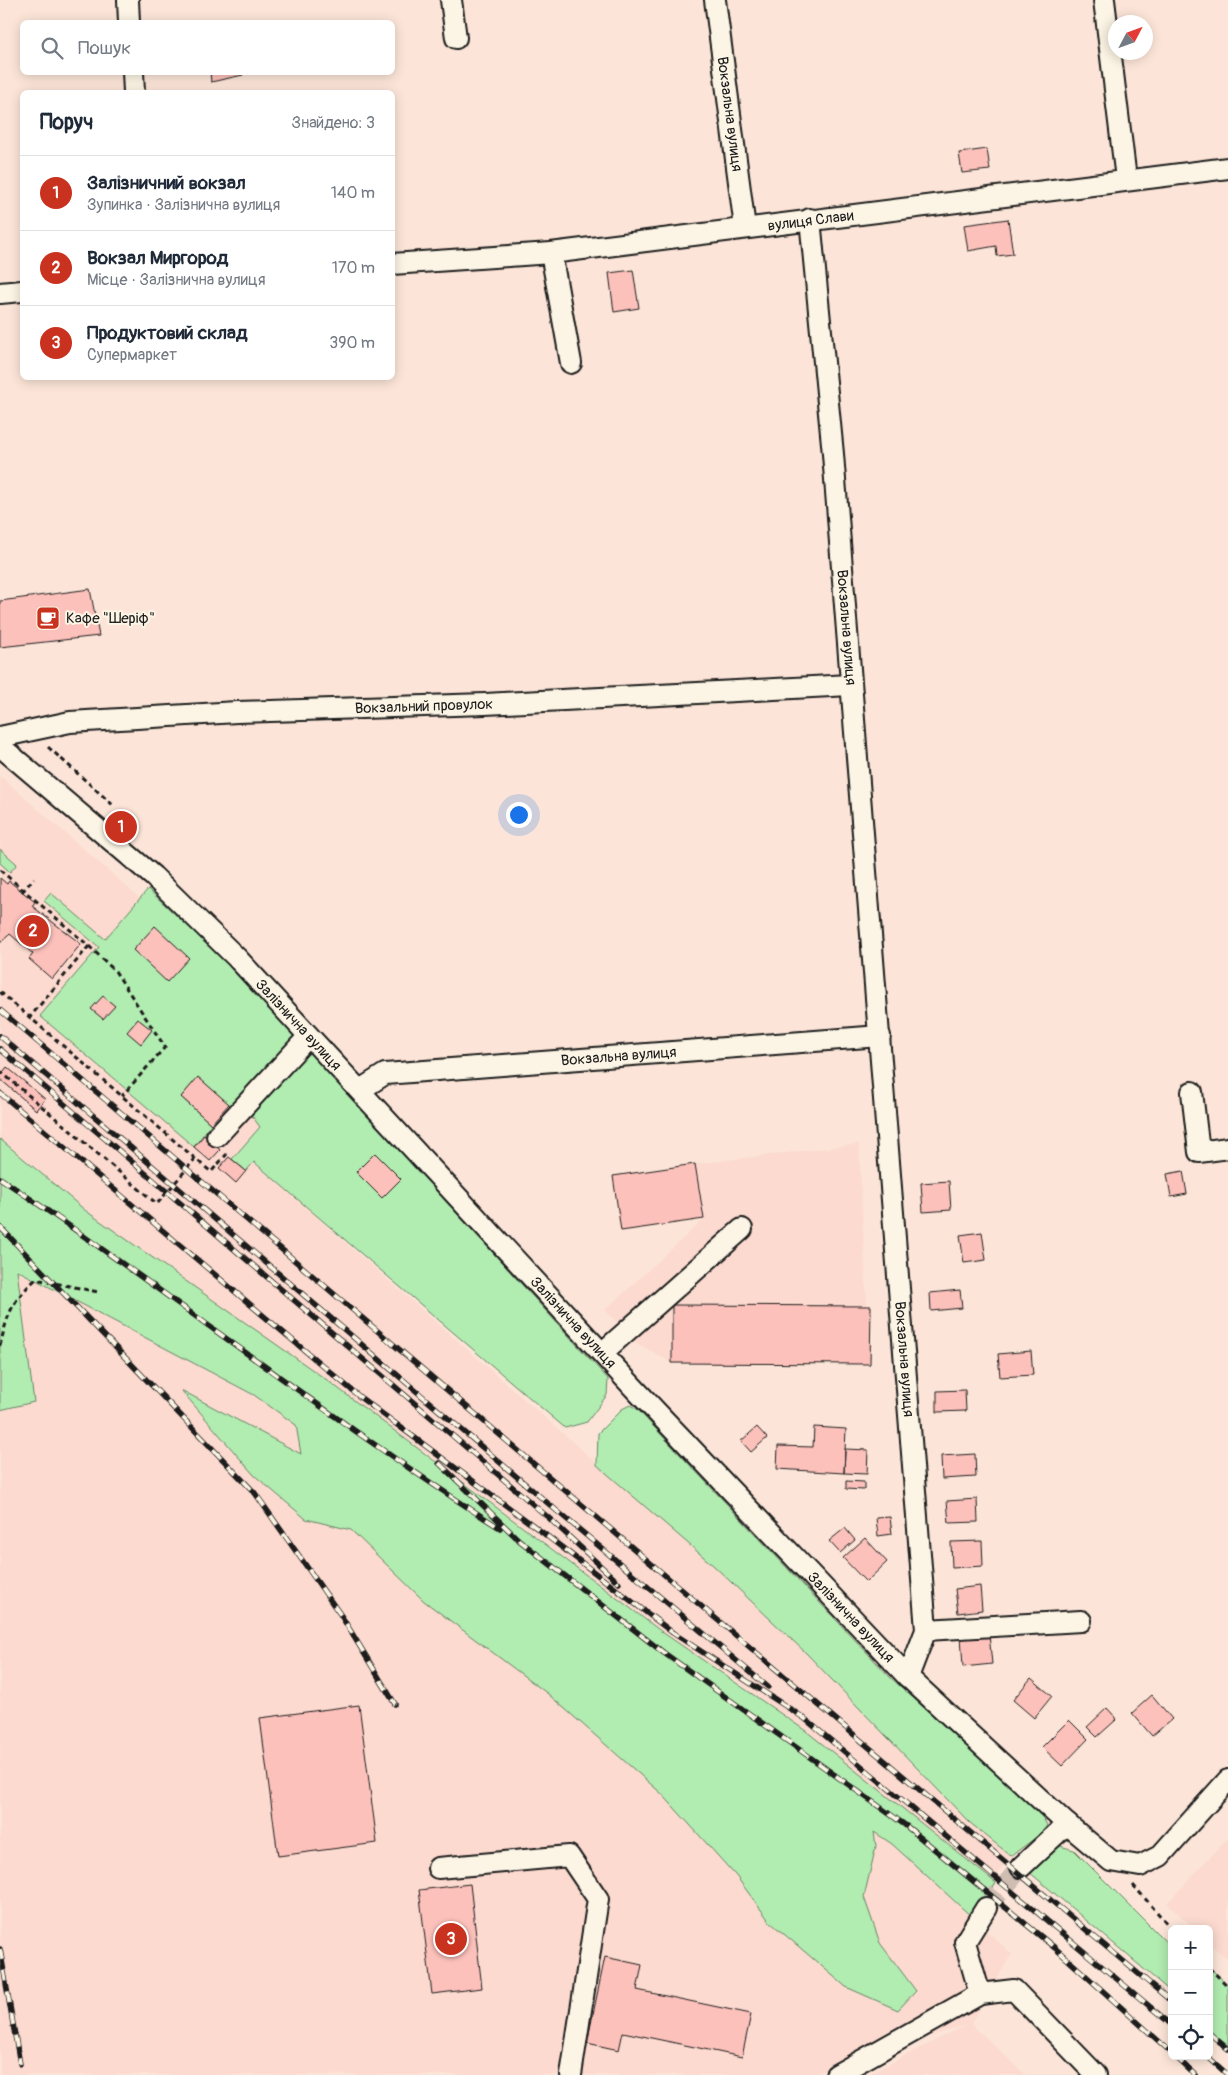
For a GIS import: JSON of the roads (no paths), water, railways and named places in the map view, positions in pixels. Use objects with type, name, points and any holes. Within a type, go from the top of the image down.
[{"type":"street","points":[[128,0],[129,20]]},
{"type":"street","points":[[452,0],[456,38]]},
{"type":"street","name":"Вокзальна вулиця","points":[[715,0],[745,228]]},
{"type":"street","points":[[1104,0],[1126,179]]},
{"type":"street","points":[[133,75],[134,90]]},
{"type":"street","name":"вулиця Слави","points":[[395,264],[551,252],[1126,179],[1228,168]]},
{"type":"street","name":"Вокзальна вулиця","points":[[810,219],[833,454],[926,1630],[908,1677]]},
{"type":"street","points":[[551,252],[571,363]]},
{"type":"street","points":[[0,293],[20,292]]},
{"type":"street","name":"Вокзальний провулок","points":[[0,737],[70,722],[178,715],[485,704],[850,685]]},
{"type":"street","name":"Залізнична вулиця","points":[[0,746],[153,876],[237,958],[602,1353],[908,1677],[1067,1824],[1111,1861],[1140,1866],[1160,1856],[1228,1780]]},
{"type":"street","name":"Вокзальна вулиця","points":[[360,1090],[385,1074],[880,1036]]},
{"type":"street","points":[[217,1136],[308,1037]]},
{"type":"street","points":[[1192,1092],[1198,1152],[1228,1148]]},
{"type":"street","points":[[602,1353],[742,1229]]},
{"type":"street","points":[[926,1630],[1080,1621]]},
{"type":"street","points":[[1021,1867],[1067,1824]]},
{"type":"street","points":[[438,1868],[569,1856],[598,1899],[572,2075]]},
{"type":"street","points":[[980,1994],[965,1942],[986,1908]]},
{"type":"street","points":[[836,2075],[980,1994],[1014,1990],[1096,2075]]},
{"type":"tunnel","points":[[986,1908],[1021,1867]]},
{"type":"railway","points":[[0,1010],[714,1617],[1168,1999]]},
{"type":"railway","points":[[0,1036],[557,1511],[768,1687]]},
{"type":"railway","points":[[0,1049],[550,1519],[619,1583]]},
{"type":"railway","points":[[0,1093],[361,1398],[538,1529],[673,1633],[804,1718],[1168,2022]]},
{"type":"railway","points":[[0,1178],[373,1443],[500,1528]]},
{"type":"railway","points":[[0,1227],[255,1493],[342,1617],[395,1704]]},
{"type":"railway","points":[[439,1463],[519,1540],[664,1653],[905,1825],[1055,1948],[1168,2049]]},
{"type":"railway","points":[[0,1949],[20,2064]]},
{"type":"railway","points":[[1213,2036],[1228,2049]]},
{"type":"railway","points":[[1179,2060],[1195,2075]]},
{"type":"railway","points":[[1211,2060],[1228,2075]]},
{"type":"place","name":"Кафе \"Шеріф\"","points":[[48,618]]},
{"type":"place","name":"Залізничний вокзал","points":[[121,827]]},
{"type":"place","name":"Вокзал Миргород","points":[[33,931]]},
{"type":"place","name":"Продуктовий склад","points":[[451,1939]]}]
